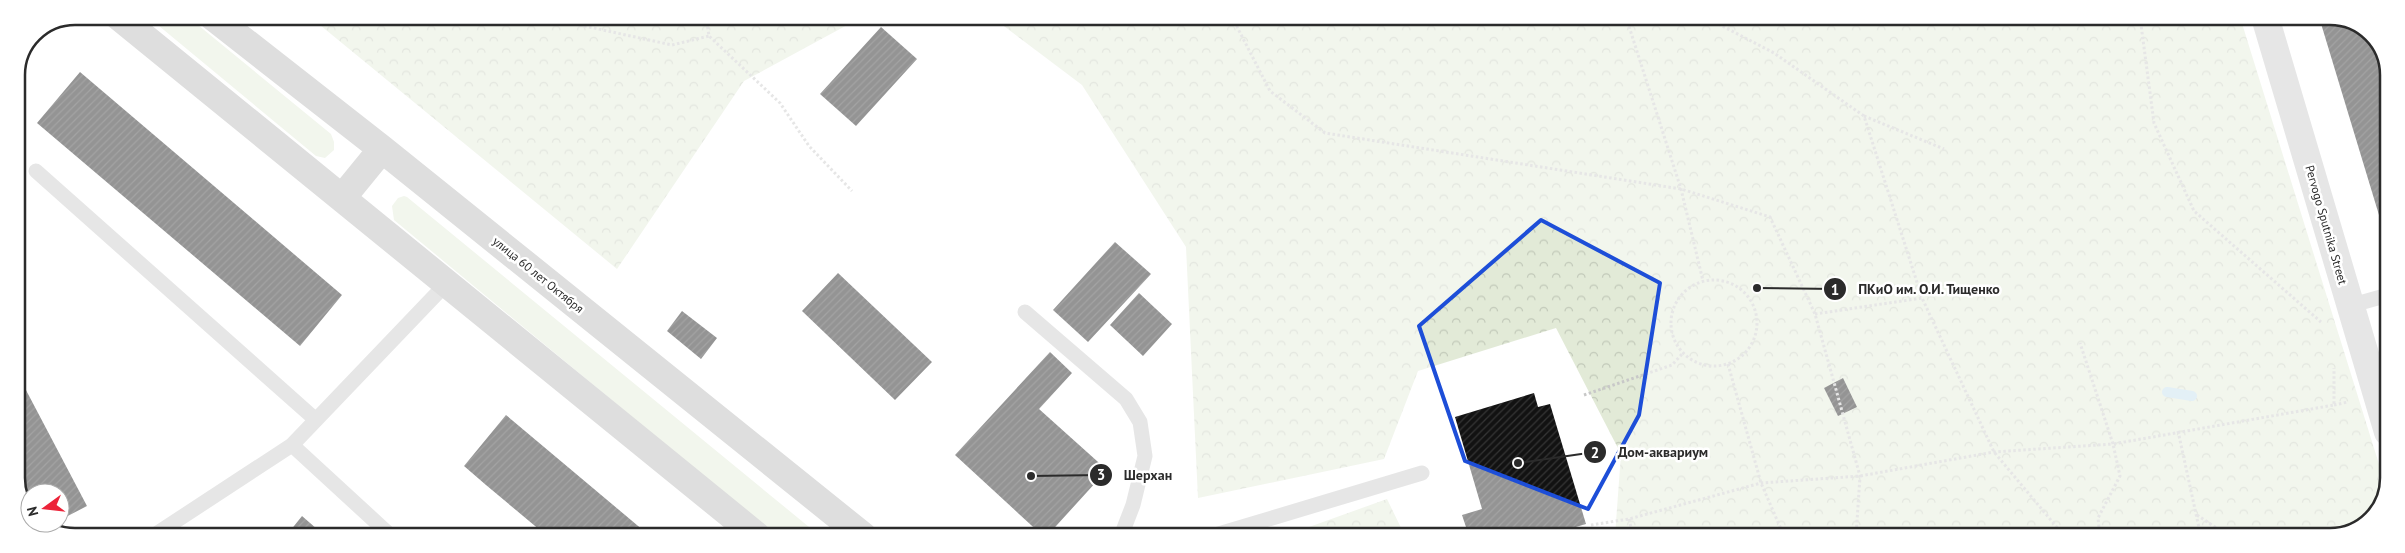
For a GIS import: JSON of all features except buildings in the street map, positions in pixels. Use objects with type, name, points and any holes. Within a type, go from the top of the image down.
[{"type":"main road","points":[[129,25],[747,528]]},
{"type":"main road","name":"улица 60 лет Октября","points":[[224,25],[382,149],[853,528]]},
{"type":"main road","points":[[342,198],[382,149]]},
{"type":"street","name":"Pervogo Sputnika Street","points":[[2267,25],[2380,406]]},
{"type":"lane","points":[[36,171],[316,420]]},
{"type":"lane","points":[[167,528],[292,445],[446,284]]},
{"type":"lane","points":[[2349,306],[2380,297]]},
{"type":"lane","points":[[1025,312],[1126,399],[1140,422],[1145,456],[1133,505],[1124,528]]},
{"type":"lane","points":[[292,445],[382,528]]},
{"type":"lane","points":[[1239,528],[1422,473]]},
{"type":"path","points":[[580,25],[672,45],[709,36]]},
{"type":"path","points":[[707,25],[709,36],[780,103],[809,146],[852,191]]},
{"type":"path","points":[[1236,25],[1270,91],[1325,133],[1680,190],[1770,217],[1815,314],[1860,476],[1857,528]]},
{"type":"path","points":[[1628,25],[1680,190],[1703,281]]},
{"type":"path","points":[[1720,25],[1774,53],[1864,116],[1944,150]]},
{"type":"path","points":[[2141,25],[2154,123],[2194,211],[2323,323]]},
{"type":"path","points":[[1864,116],[1922,298],[1994,452],[2057,528]]},
{"type":"path","points":[[1718,279],[1732,283],[1744,291],[1754,304],[1758,318],[1757,332],[1751,346],[1741,357],[1728,364],[1704,365],[1683,354],[1676,344],[1672,332],[1671,318],[1674,306],[1681,295],[1691,286],[1703,281],[1718,279]]},
{"type":"path","points":[[1815,314],[1922,298]]},
{"type":"path","points":[[2080,343],[2113,444],[2120,476],[2098,518],[2099,528]]},
{"type":"path","points":[[1584,396],[1672,364],[1683,354]]},
{"type":"path","points":[[1728,364],[1761,482],[1781,528]]},
{"type":"path","points":[[1591,526],[1629,519],[1761,482],[1860,476],[1994,452],[2113,444],[2178,431],[2334,405],[2334,367]]},
{"type":"path","points":[[2178,431],[2199,528]]},
{"type":"path","points":[[2196,515],[2216,528]]},
{"type":"path","points":[[1629,519],[1632,528]]},
{"type":"highlighted area","points":[[1541,220],[1660,283],[1639,415],[1588,509],[1465,461],[1419,326]]},
{"type":"green space","points":[[158,25],[198,25],[331,134],[334,150],[325,158],[316,156]]},
{"type":"green space","points":[[320,25],[847,25],[744,81],[617,269]]},
{"type":"green space","points":[[1003,25],[2242,25],[2380,467],[2379,488],[2368,511],[2360,518],[2340,527],[2330,528],[1616,528],[1621,454],[1556,328],[1418,371],[1384,459],[1198,498],[1186,247],[1082,85]]},
{"type":"green space","points":[[407,197],[810,528],[766,528],[394,220],[392,206],[398,198]]},
{"type":"green space","points":[[1387,499],[1401,528],[1306,528]]},
{"type":"waterway","points":[[2167,392],[2192,396]]},
{"type":"place","name":"ПКиО им. О.И. Тищенко","points":[[1757,288]]},
{"type":"place","name":"Дом-аквариум","points":[[1518,463]]},
{"type":"place","name":"Шерхан","points":[[1031,476]]}]
